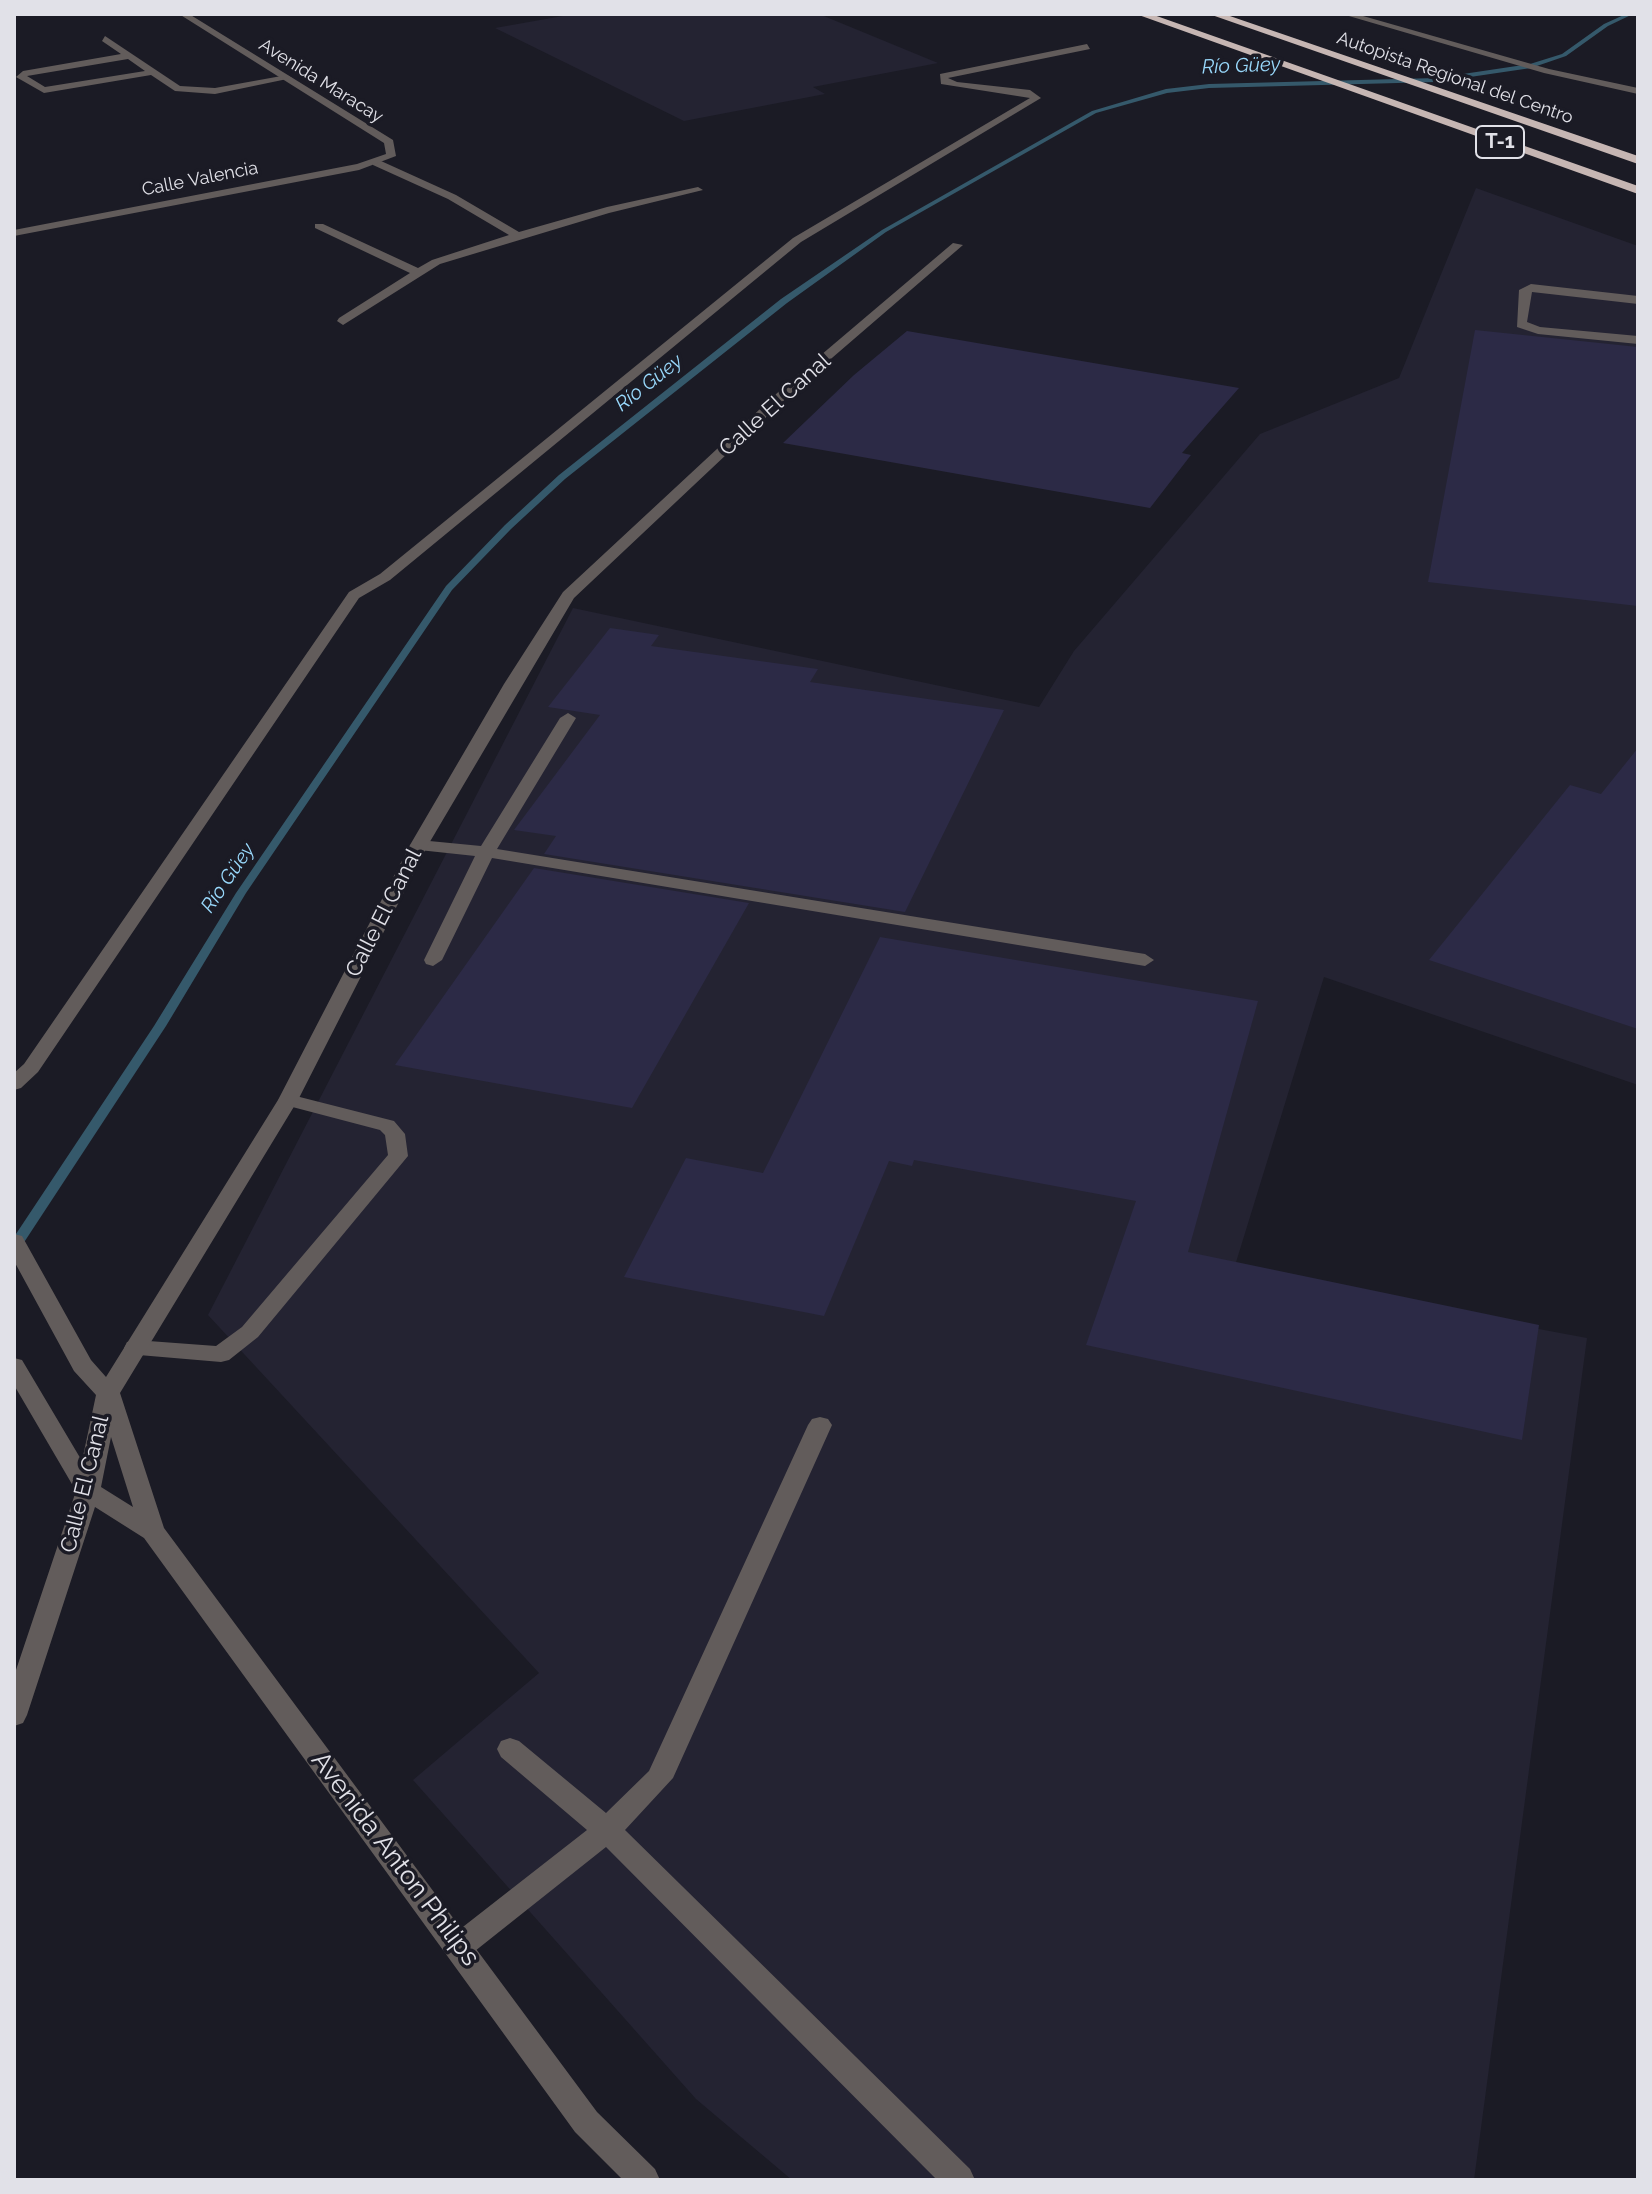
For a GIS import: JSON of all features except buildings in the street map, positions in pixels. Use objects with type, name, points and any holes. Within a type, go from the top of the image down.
[{"type":"highway","name":"T-1","points":[[1141,14],[1638,190]]},
{"type":"highway","name":"Autopista Regional del Centro","points":[[1214,14],[1638,160]]},
{"type":"street","name":"Avenida Maracay","points":[[183,14],[389,142],[391,156]]},
{"type":"street","points":[[1346,14],[1547,71],[1638,91]]},
{"type":"street","points":[[105,39],[178,89],[199,92],[287,78]]},
{"type":"street","points":[[14,1084],[31,1068],[354,595],[385,577],[797,240],[1036,98],[1030,93],[944,82],[943,76],[1087,47]]},
{"type":"street","points":[[129,56],[21,75],[44,90],[153,72]]},
{"type":"street","points":[[1623,88],[1638,81]]},
{"type":"street","name":"Calle Valencia","points":[[14,233],[377,163],[391,156]]},
{"type":"street","points":[[377,163],[452,197],[518,236]]},
{"type":"street","points":[[343,321],[417,272],[457,254],[607,210],[698,190]]},
{"type":"street","points":[[319,226],[417,272]]},
{"type":"street","name":"Calle El Canal","points":[[14,1715],[88,1491],[108,1393],[288,1100],[419,845],[512,684],[568,595],[792,386],[957,245]]},
{"type":"street","points":[[1638,300],[1531,288],[1525,290],[1521,324],[1538,330],[1638,340]]},
{"type":"street","points":[[433,960],[486,852],[568,718]]},
{"type":"street","points":[[419,845],[486,852],[1145,960]]},
{"type":"street","points":[[135,1348],[221,1354],[250,1332],[398,1156],[395,1134],[387,1125],[288,1100]]},
{"type":"street","name":"Avenida Anton Philips","points":[[14,1241],[82,1365],[108,1393],[153,1531],[586,2122],[644,2180]]},
{"type":"street","name":"Avenida Anton Philips","points":[[14,1366],[88,1491],[153,1531]]},
{"type":"street","points":[[460,1946],[607,1830],[659,1778],[820,1425]]},
{"type":"street","points":[[510,1749],[607,1830],[959,2180]]},
{"type":"shaded area","points":[[574,14],[819,14],[938,63],[813,87],[825,94],[684,121],[495,28]]},
{"type":"shaded area","points":[[1476,188],[1638,246],[1638,1085],[1324,977],[1233,1272],[1587,1338],[1474,2180],[792,2180],[696,2099],[413,1780],[539,1673],[208,1315],[573,608],[1039,707],[1074,651],[1260,434],[1399,378]]},
{"type":"waterway","name":"Río Güey","points":[[14,1247],[160,1026],[241,893],[449,588],[562,477],[784,301],[884,231],[1094,112],[1166,91],[1209,86],[1436,80],[1531,66],[1564,55],[1606,25],[1630,14]]}]
